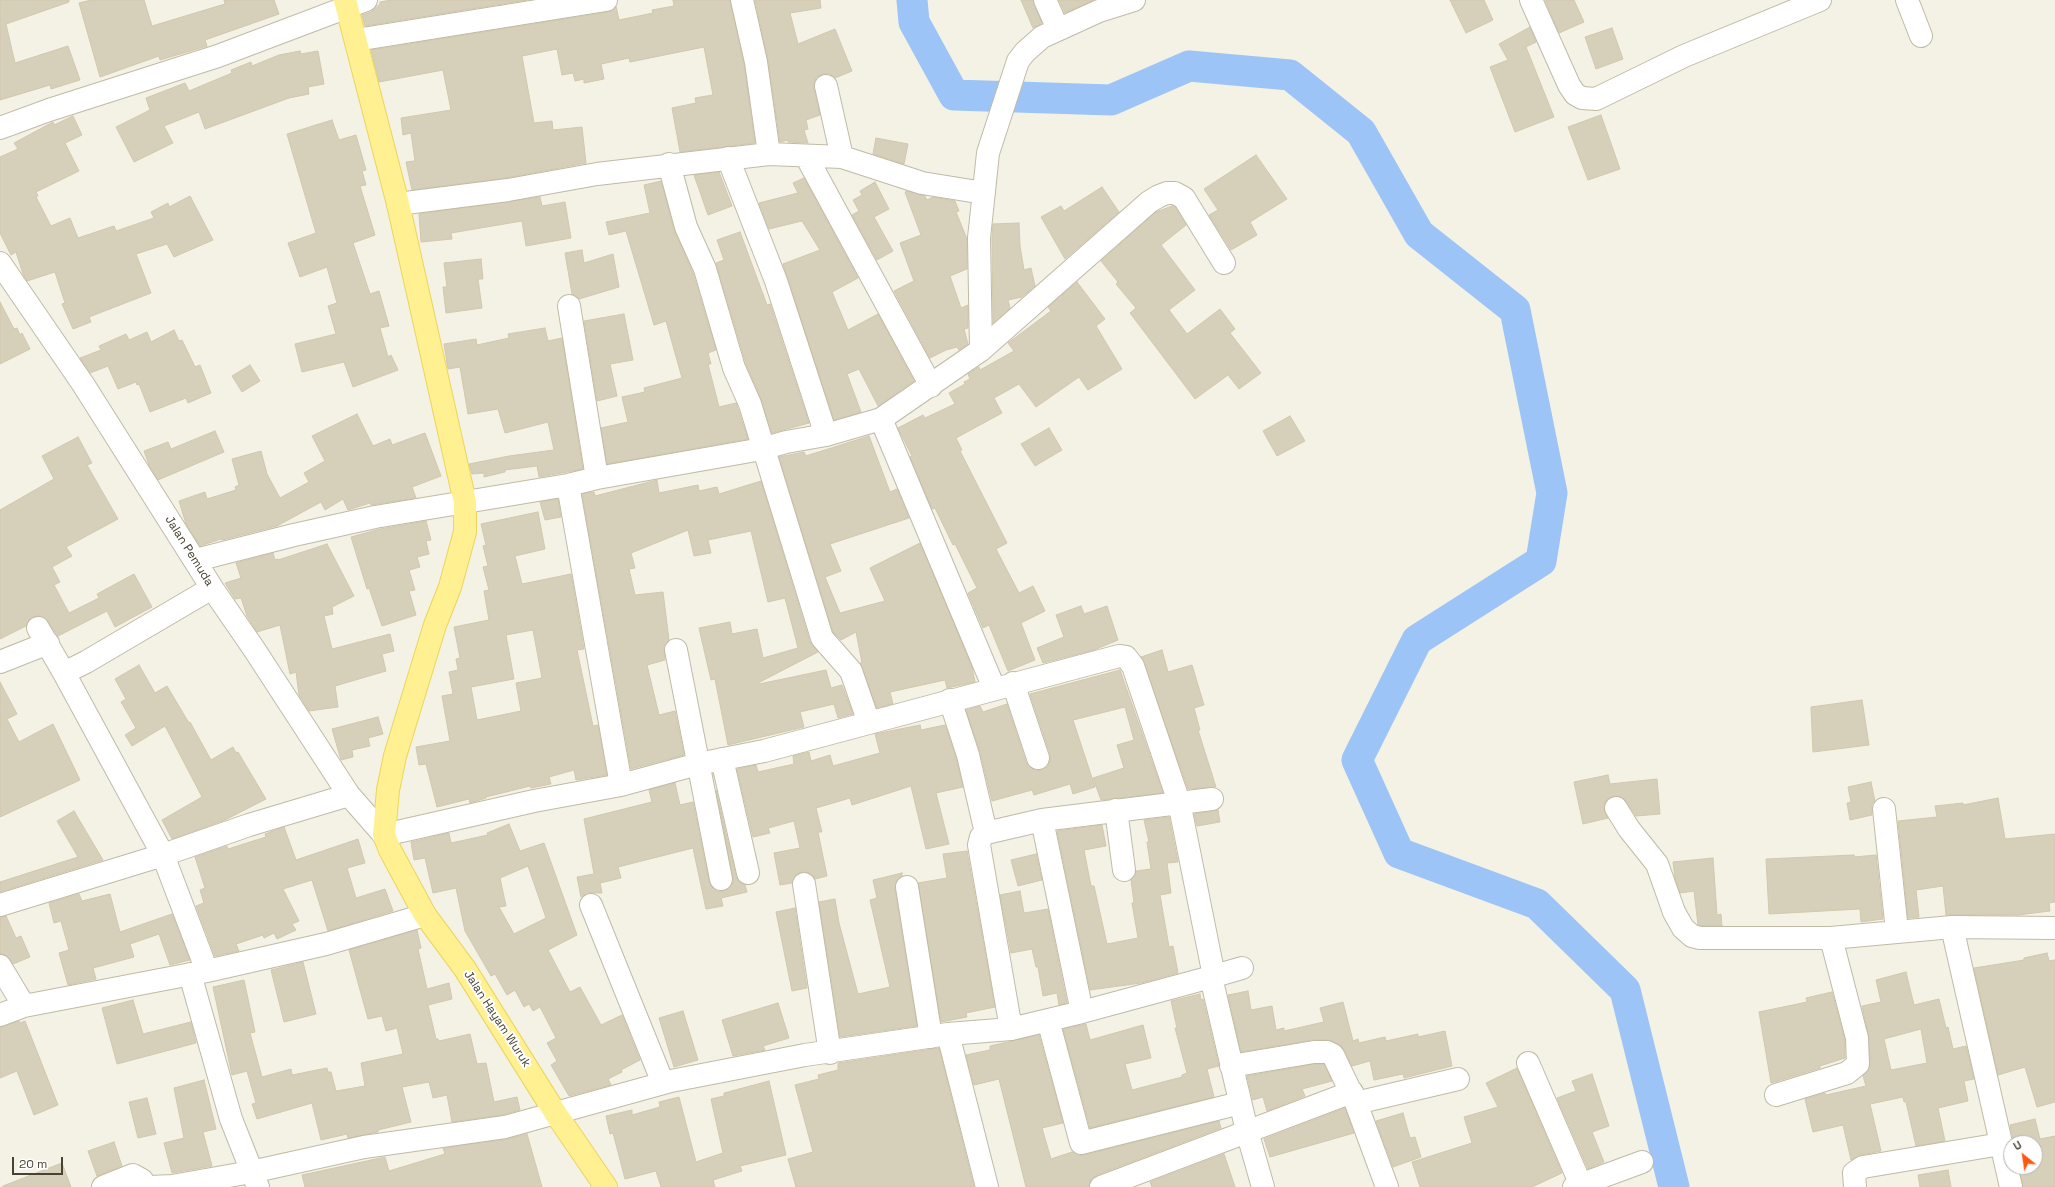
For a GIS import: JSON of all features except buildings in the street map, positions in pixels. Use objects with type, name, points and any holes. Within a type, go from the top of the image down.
[{"type":"main road","points":[[352,2],[356,40],[398,204],[465,502],[465,532],[450,588],[436,625],[395,756],[388,790],[387,842]]},
{"type":"main road","name":"Jalan Hayam Wuruk","points":[[387,842],[425,915],[465,969],[556,1114],[606,1187]]},
{"type":"street","points":[[356,40],[606,0]]},
{"type":"street","points":[[742,0],[756,62],[770,154]]},
{"type":"street","points":[[1045,0],[1058,29]]},
{"type":"street","points":[[981,350],[978,260],[988,153],[1018,61],[1025,52],[1042,37],[1099,10],[1133,0]]},
{"type":"street","points":[[1531,0],[1568,85],[1575,94],[1582,98],[1596,99],[1684,56],[1820,0]]},
{"type":"street","points":[[1906,0],[1921,36]]},
{"type":"street","points":[[0,128],[218,56],[352,2]]},
{"type":"street","points":[[826,86],[842,157]]},
{"type":"street","points":[[398,204],[508,190],[596,174],[669,164],[770,154],[842,157],[922,183],[984,193]]},
{"type":"street","points":[[806,156],[931,386]]},
{"type":"street","points":[[728,158],[776,281],[826,435]]},
{"type":"street","points":[[669,164],[686,227],[705,270],[734,368],[750,404],[762,448],[822,638],[851,671],[869,723]]},
{"type":"street","points":[[196,560],[294,535],[375,517],[568,485],[597,478],[762,448],[826,435],[881,419],[931,386],[981,350],[1063,276],[1159,196],[1175,193],[1184,198],[1224,263]]},
{"type":"street","name":"Jalan Pemuda","points":[[0,263],[83,384],[196,560],[212,588],[254,649],[349,795],[387,842]]},
{"type":"street","points":[[569,306],[597,478]]},
{"type":"street","points":[[881,419],[1038,758]]},
{"type":"street","points":[[568,485],[621,785]]},
{"type":"street","points":[[64,673],[86,662],[212,588]]},
{"type":"street","points":[[0,662],[43,635],[163,855],[198,973],[231,1119],[254,1180]]},
{"type":"street","points":[[676,650],[721,879]]},
{"type":"street","points":[[387,842],[534,801],[621,785],[698,764],[764,751],[1003,685],[1119,656],[1126,657],[1133,666],[1179,802],[1212,977],[1231,1066],[1262,1187]]},
{"type":"street","points":[[950,700],[968,755],[986,833]]},
{"type":"street","points":[[722,759],[748,873]]},
{"type":"street","points":[[0,905],[163,855],[249,825],[349,795]]},
{"type":"street","points":[[1011,1029],[979,846],[981,837],[986,833],[1042,820],[1212,799]]},
{"type":"street","points":[[1616,808],[1629,829],[1656,864],[1674,912],[1683,928],[1692,936],[1720,939],[1831,938],[1952,927],[2055,928]]},
{"type":"street","points":[[1884,809],[1897,931]]},
{"type":"street","points":[[1116,810],[1124,870]]},
{"type":"street","points":[[1042,820],[1082,1012]]},
{"type":"street","points":[[804,884],[830,1053]]},
{"type":"street","points":[[907,887],[940,1036],[987,1187]]},
{"type":"street","points":[[591,904],[663,1083]]},
{"type":"street","points":[[0,1015],[24,1006],[198,973],[326,944],[425,915]]},
{"type":"street","points":[[1952,927],[2011,1187]]},
{"type":"street","points":[[1776,1095],[1847,1073],[1858,1064],[1856,1038],[1831,938]]},
{"type":"street","points":[[0,966],[24,1006]]},
{"type":"street","points":[[150,1187],[254,1180],[364,1147],[505,1126],[556,1114],[663,1083],[806,1055],[830,1053],[940,1036],[1011,1029],[1082,1012],[1242,968]]},
{"type":"street","points":[[1048,1020],[1081,1143],[1240,1103]]},
{"type":"street","points":[[1231,1066],[1327,1052],[1333,1055],[1338,1062],[1354,1098],[1387,1187]]},
{"type":"street","points":[[1528,1063],[1577,1186],[1642,1162]]},
{"type":"street","points":[[1101,1187],[1142,1173],[1247,1131],[1354,1098],[1458,1080]]},
{"type":"street","points":[[1855,1187],[1854,1173],[1863,1168],[2001,1144]]},
{"type":"street","points":[[103,1187],[133,1175],[142,1180],[144,1187]]},
{"type":"waterway","points":[[912,0],[914,22],[954,95],[1111,100],[1189,66],[1290,75],[1361,132],[1419,234],[1515,310],[1552,493],[1541,561],[1417,640],[1357,760],[1399,853],[1537,904],[1625,990],[1674,1187]]}]
